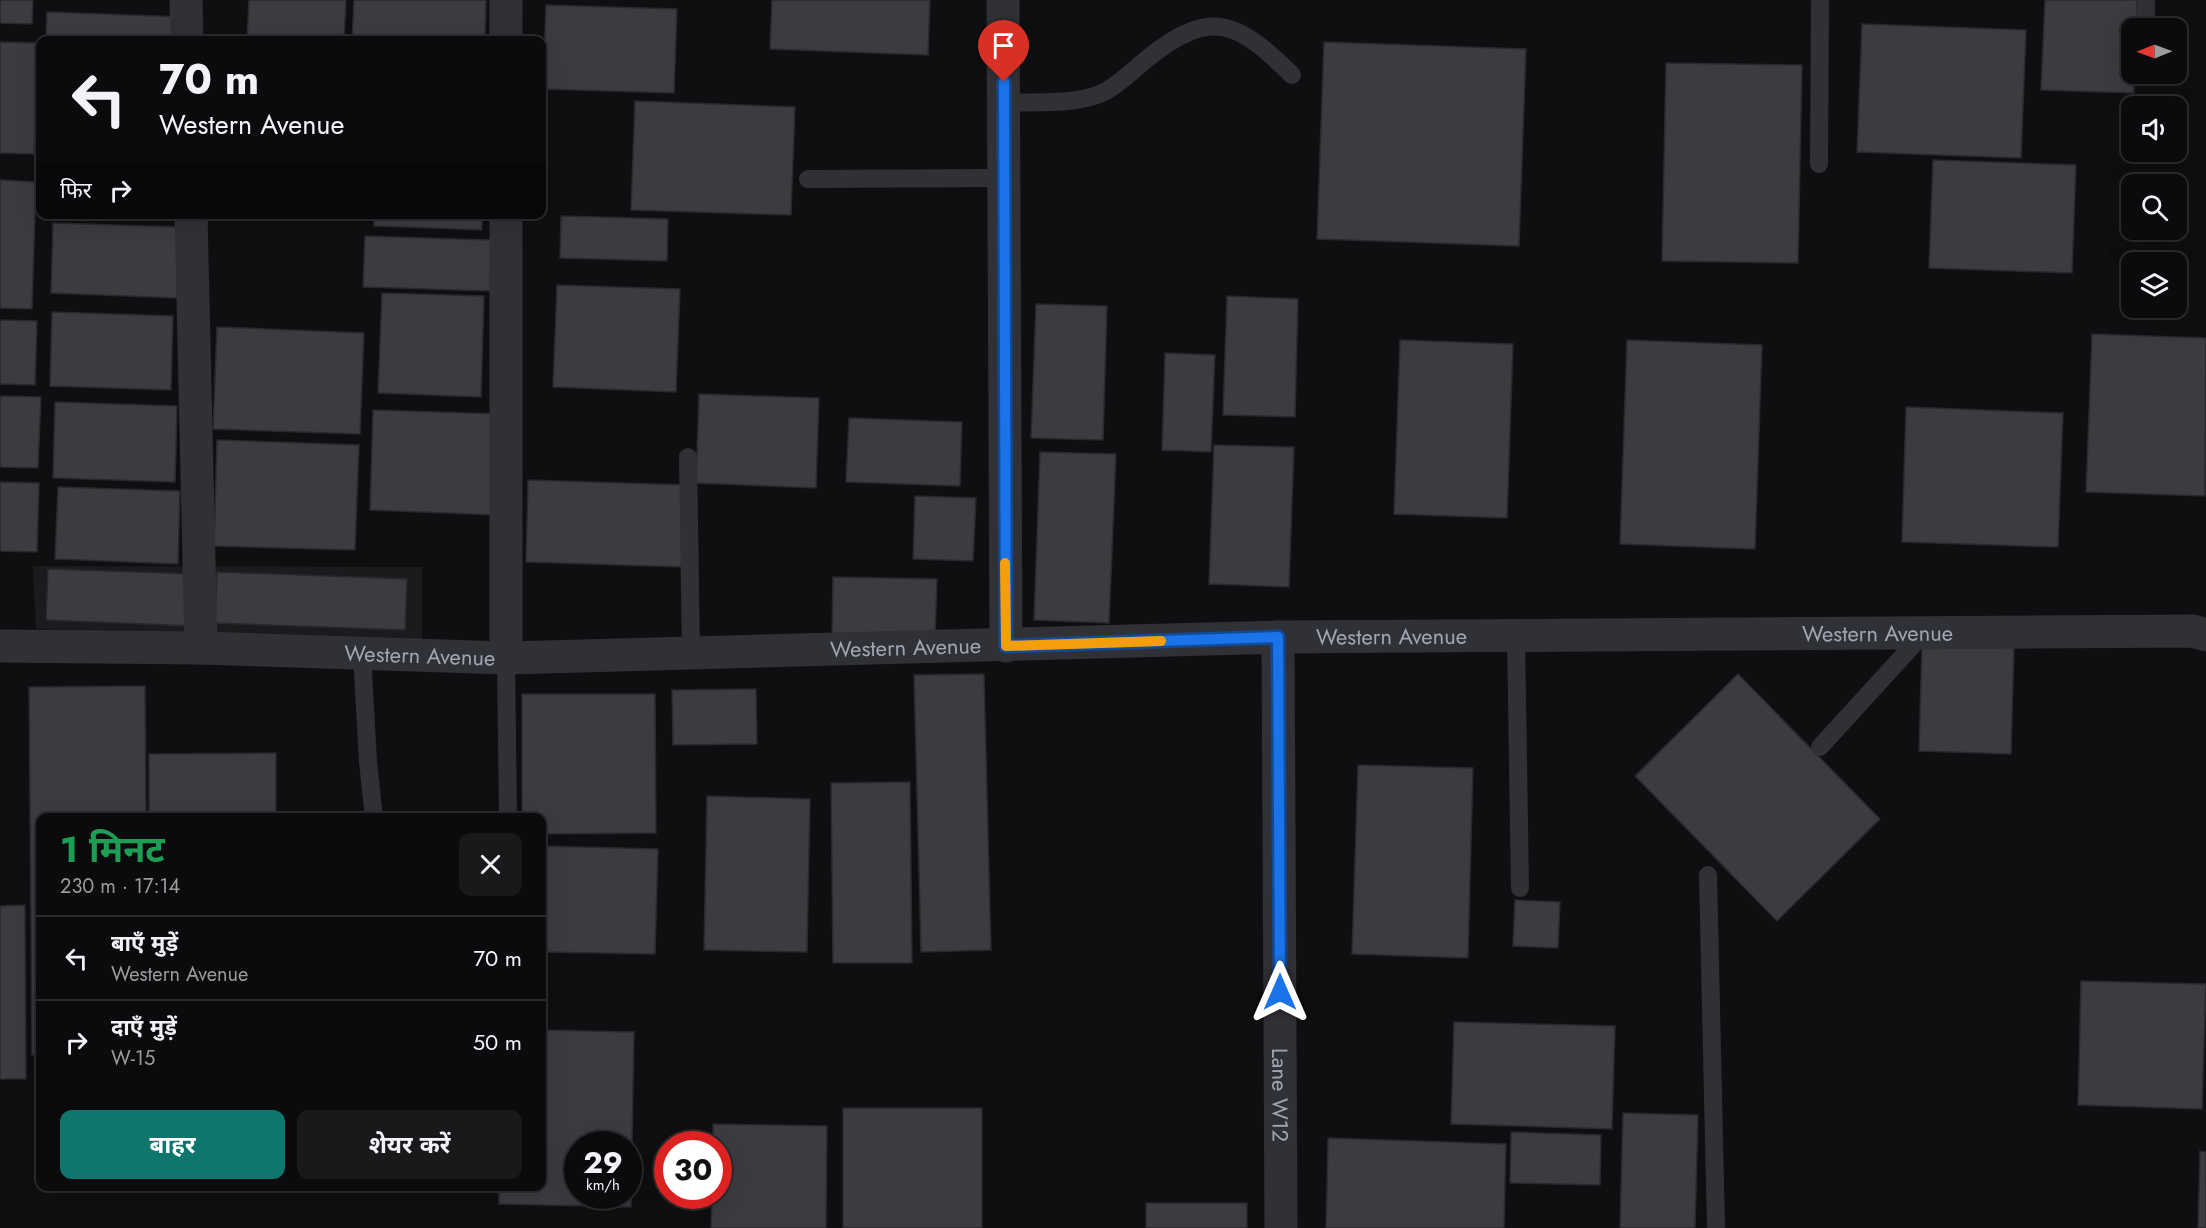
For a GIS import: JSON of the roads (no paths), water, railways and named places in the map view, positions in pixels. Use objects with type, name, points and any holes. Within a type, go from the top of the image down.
[{"type":"street","points":[[186,0],[187,36]]},
{"type":"street","points":[[506,0],[506,36]]},
{"type":"street","points":[[1003,0],[1006,646]]},
{"type":"street","points":[[191,219],[201,648]]},
{"type":"street","points":[[506,219],[506,658]]},
{"type":"street","name":"Western Avenue","points":[[0,646],[201,648],[506,658],[1278,637],[2193,631],[2206,635]]},
{"type":"street","name":"Lane W12","points":[[1278,637],[1281,1228]]},
{"type":"lane","points":[[1819,164],[1820,0]]},
{"type":"lane","points":[[2146,0],[2146,18]]},
{"type":"lane","points":[[1004,103],[1089,98],[1104,92],[1164,45],[1195,28],[1217,27],[1237,32],[1258,42],[1292,75]]},
{"type":"lane","points":[[808,179],[1004,178]]},
{"type":"lane","points":[[688,457],[691,654]]},
{"type":"lane","points":[[1820,747],[1924,633]]},
{"type":"lane","points":[[1516,636],[1520,888]]},
{"type":"lane","points":[[362,653],[368,762],[373,813]]},
{"type":"lane","points":[[506,658],[507,813]]},
{"type":"lane","points":[[1708,875],[1716,1228]]}]
